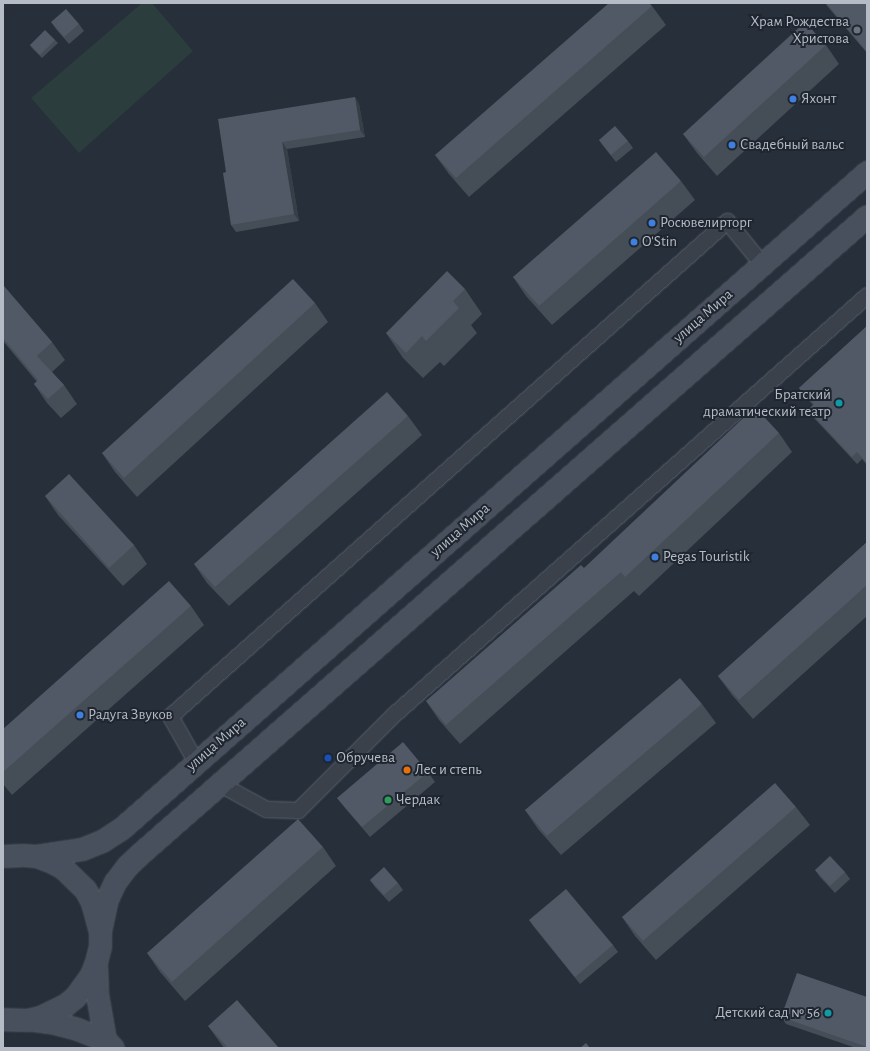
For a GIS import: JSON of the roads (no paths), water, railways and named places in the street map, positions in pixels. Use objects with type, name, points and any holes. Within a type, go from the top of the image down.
[{"type":"main road","name":"улица Мира","points":[[36,856],[82,849],[102,842],[122,828],[867,172]]},
{"type":"main road","points":[[27,1020],[40,1017],[65,1005],[84,986],[96,962],[100,946],[100,930],[107,899],[115,882],[127,866],[867,216]]},
{"type":"main road","points":[[6,855],[36,856],[63,868],[85,889],[92,902],[100,930]]},
{"type":"main road","points":[[96,962],[97,994],[109,1044]]},
{"type":"main road","points":[[3,1019],[56,1023],[77,1029],[109,1044]]},
{"type":"street","points":[[196,762],[170,716],[727,221],[762,264]]},
{"type":"street","points":[[220,784],[266,809],[298,810],[393,715],[867,295]]},
{"type":"place","name":"Храм Рождества Христова","points":[[857,30]]},
{"type":"place","name":"Яхонт","points":[[793,99]]},
{"type":"place","name":"Свадебный вальс","points":[[732,145]]},
{"type":"place","name":"Росювелирторг","points":[[652,223]]},
{"type":"place","name":"O'Stin","points":[[634,242]]},
{"type":"place","name":"Братский драматический театр","points":[[839,403]]},
{"type":"place","name":"Pegas Touristik","points":[[655,557]]},
{"type":"place","name":"Радуга Звуков","points":[[80,715]]},
{"type":"place","name":"Обручева","points":[[328,758]]},
{"type":"place","name":"Лес и степь","points":[[407,770]]},
{"type":"place","name":"Чердак","points":[[388,800]]},
{"type":"place","name":"Детский сад № 56","points":[[828,1013]]}]
